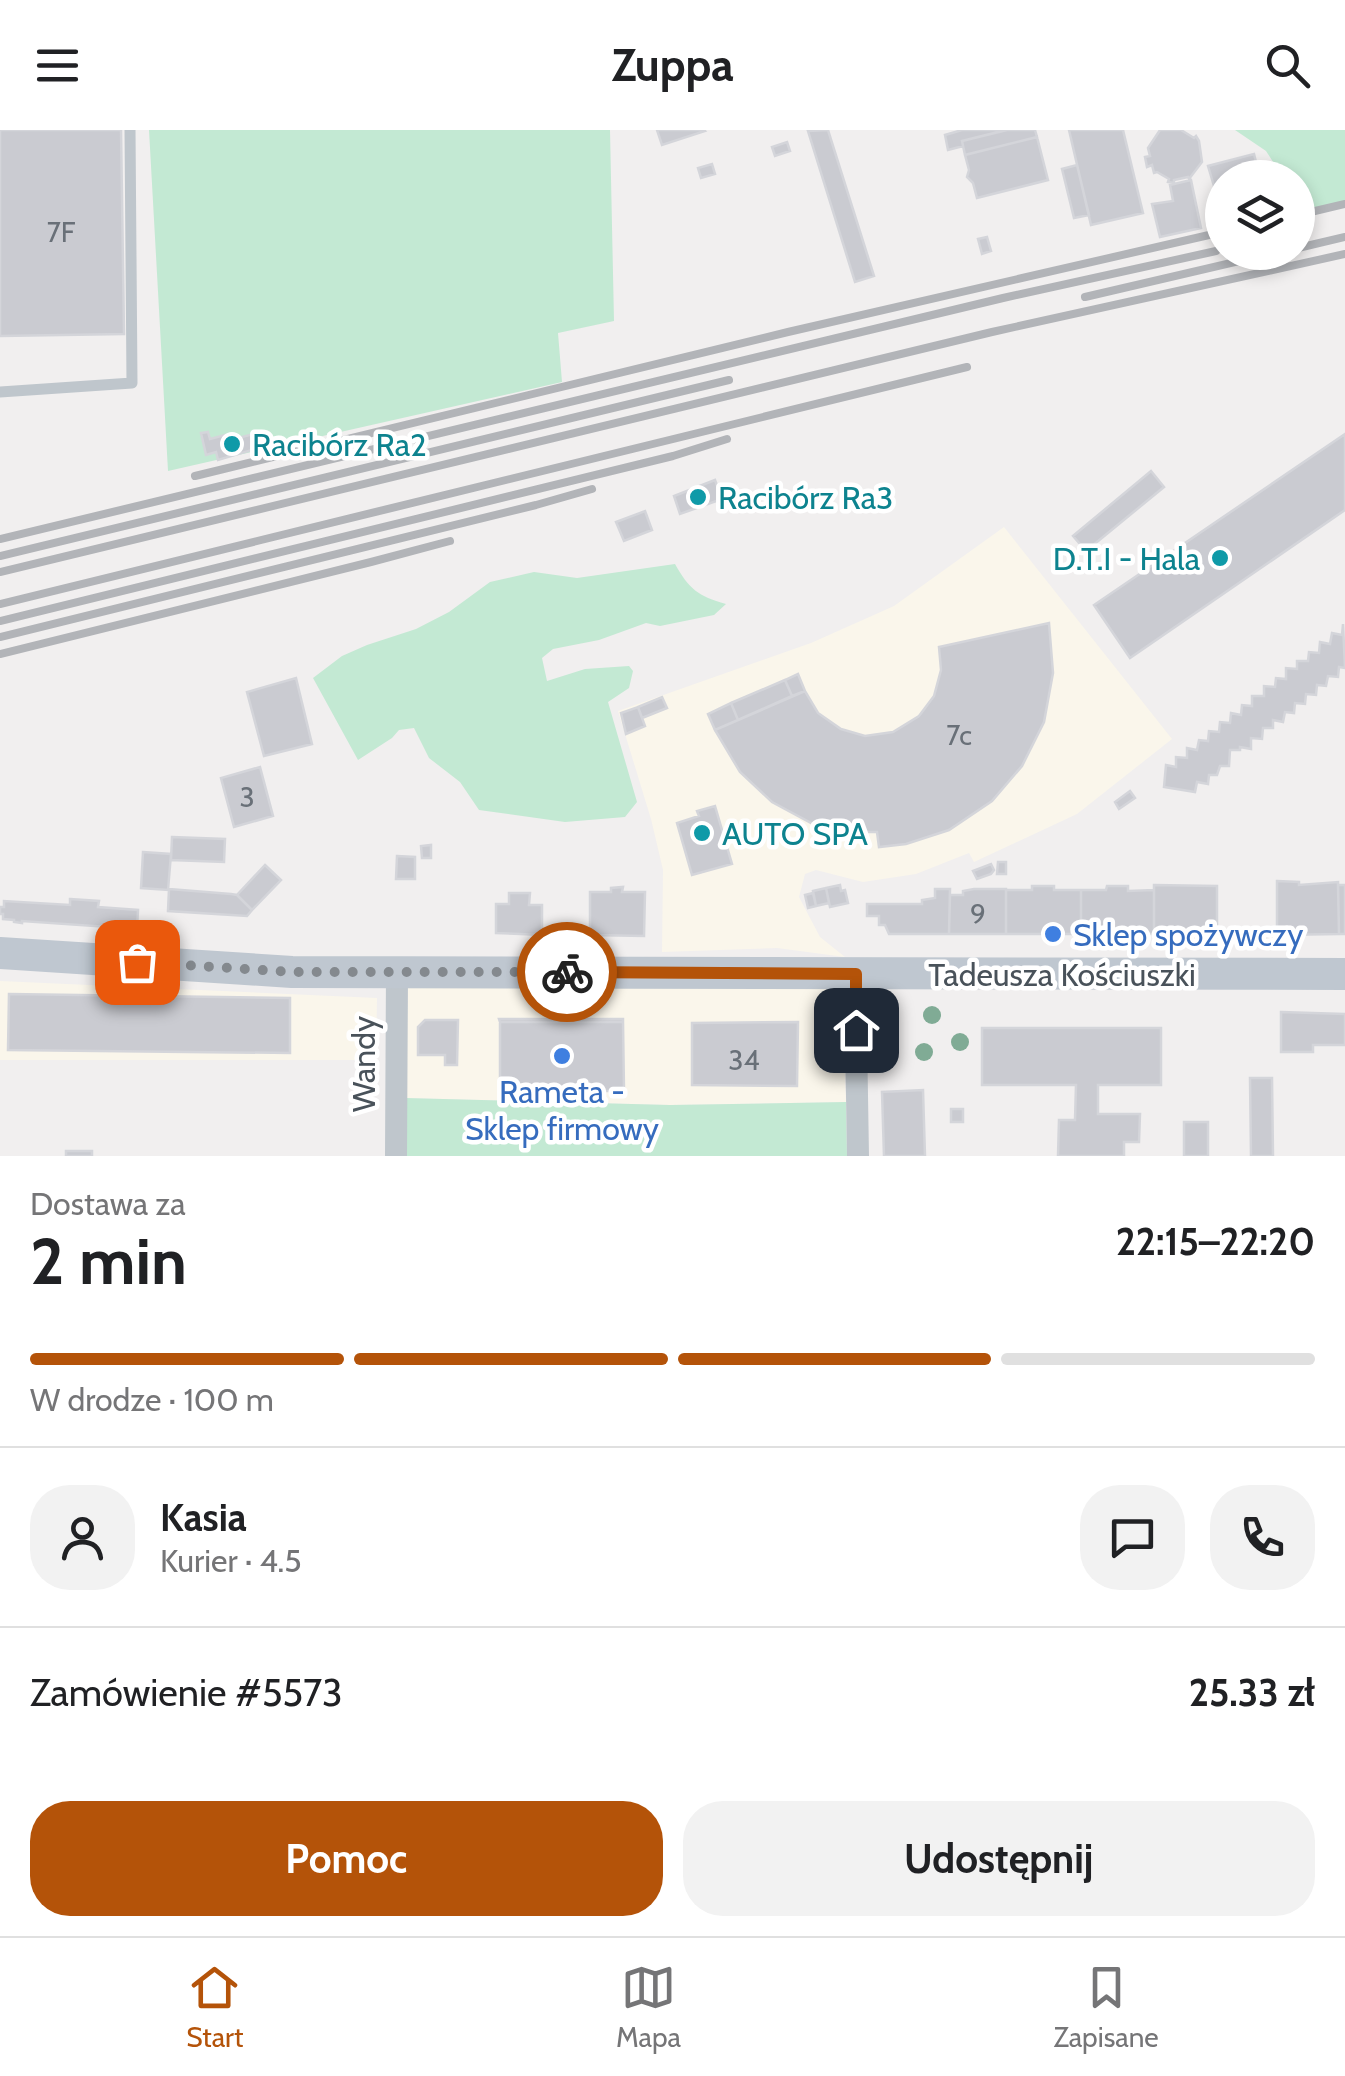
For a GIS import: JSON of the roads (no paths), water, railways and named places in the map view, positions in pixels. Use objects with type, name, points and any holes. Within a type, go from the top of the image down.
[{"type":"main road","name":"Tadeusza Kościuszki","points":[[0,953],[292,972],[1345,974]]},
{"type":"street","name":"Wandy","points":[[396,1156],[397,972]]},
{"type":"street","points":[[856,974],[858,1156]]},
{"type":"lane","points":[[0,392],[132,384],[130,130]]},
{"type":"railway","points":[[1315,211],[1345,204]]},
{"type":"railway","points":[[195,476],[1205,236]]},
{"type":"railway","points":[[1315,244],[1345,237]]},
{"type":"railway","points":[[0,539],[1003,298],[1205,253]]},
{"type":"railway","points":[[0,572],[992,332],[1345,254]]},
{"type":"railway","points":[[1085,297],[1205,269]]},
{"type":"railway","points":[[0,604],[967,367]]},
{"type":"railway","points":[[0,556],[729,380]]},
{"type":"railway","points":[[0,621],[673,456],[727,439]]},
{"type":"railway","points":[[0,637],[592,489]]},
{"type":"railway","points":[[0,654],[450,541]]},
{"type":"place","name":"Racibórz Ra2","points":[[232,444]]},
{"type":"place","name":"Racibórz Ra3","points":[[698,497]]},
{"type":"place","name":"D.T.I - Hala","points":[[1220,558]]},
{"type":"place","name":"AUTO SPA","points":[[702,833]]},
{"type":"place","name":"Sklep spożywczy","points":[[1053,934]]},
{"type":"place","name":"Rameta - Sklep firmowy","points":[[562,1056]]}]
